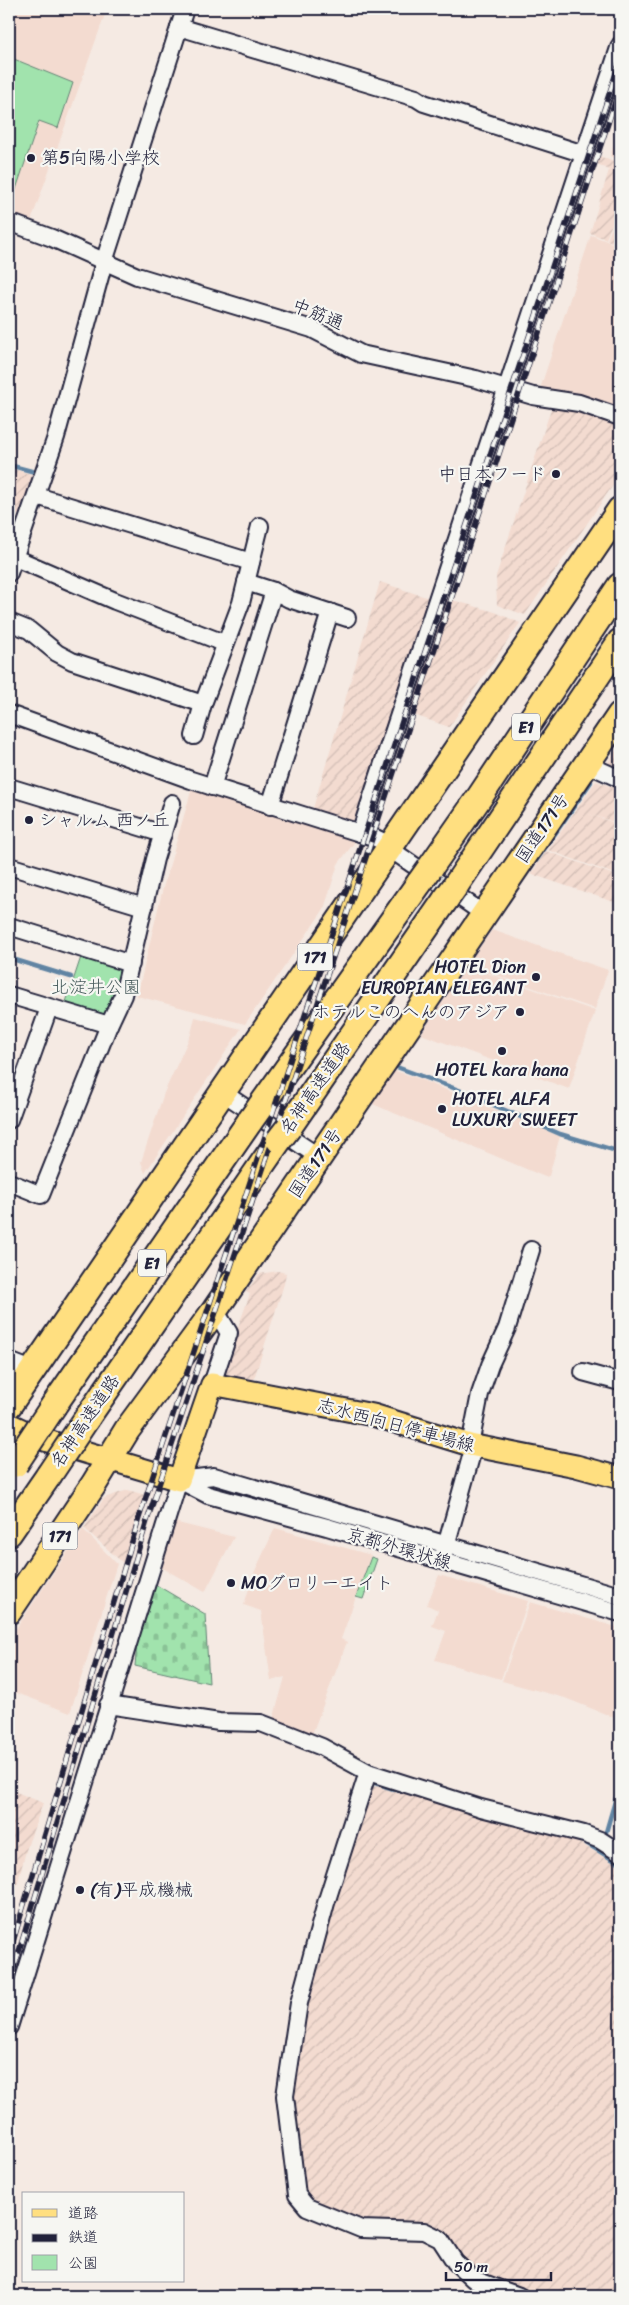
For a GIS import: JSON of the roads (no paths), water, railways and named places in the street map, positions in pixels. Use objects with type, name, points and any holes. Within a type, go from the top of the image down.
[{"type":"highway","name":"171","points":[[9,1404],[620,510]]},
{"type":"highway","name":"名神高速道路","points":[[12,1468],[255,1114],[481,795],[620,586]]},
{"type":"highway","name":"名神高速道路","points":[[9,1533],[451,892],[620,642]]},
{"type":"highway","name":"国道171号","points":[[9,1611],[94,1484],[108,1459],[215,1310],[620,716]]},
{"type":"main road","name":"志水西向日停車場線","points":[[212,1384],[373,1415],[472,1445],[576,1466],[620,1478]]},
{"type":"main road","points":[[179,1480],[212,1384]]},
{"type":"main road","name":"京都外環状線","points":[[9,1424],[41,1439],[179,1480]]},
{"type":"street","points":[[184,9],[104,262],[37,496],[12,554],[114,601],[224,643]]},
{"type":"street","points":[[179,27],[416,98],[424,103],[584,154]]},
{"type":"street","points":[[360,833],[620,45]]},
{"type":"street","name":"中筋通","points":[[9,222],[52,238],[137,276],[312,329],[361,354],[476,379],[533,396],[579,403],[620,417]]},
{"type":"street","points":[[37,496],[251,562]]},
{"type":"street","points":[[194,736],[224,643],[241,603],[260,526]]},
{"type":"street","points":[[246,582],[274,591],[289,599],[347,618]]},
{"type":"street","points":[[212,787],[274,591]]},
{"type":"street","points":[[270,806],[330,612]]},
{"type":"street","points":[[9,622],[29,630],[57,653],[72,661],[203,704]]},
{"type":"street","points":[[9,714],[212,787],[379,838],[391,846],[396,853],[484,914]]},
{"type":"street","points":[[587,764],[620,779]]},
{"type":"street","points":[[9,787],[163,834]]},
{"type":"street","points":[[9,1182],[41,1195],[108,1025],[123,995],[172,803]]},
{"type":"street","points":[[9,866],[144,907]]},
{"type":"street","points":[[9,926],[131,964]]},
{"type":"street","points":[[9,995],[108,1025]]},
{"type":"street","points":[[9,1120],[49,1008]]},
{"type":"street","points":[[222,1092],[319,1157]]},
{"type":"street","points":[[442,1560],[472,1445],[480,1394],[490,1365],[507,1328],[532,1250]]},
{"type":"street","points":[[212,1384],[228,1333],[215,1310]]},
{"type":"street","points":[[9,1361],[32,1370]]},
{"type":"street","points":[[583,1372],[620,1382]]},
{"type":"street","name":"京都外環状線","points":[[179,1480],[214,1476],[620,1596]]},
{"type":"street","points":[[9,2027],[179,1480]]},
{"type":"street","name":"京都外環状線","points":[[179,1480],[208,1495],[442,1560],[620,1613]]},
{"type":"street","points":[[108,1705],[219,1722],[261,1723],[322,1747],[368,1772],[481,1808],[584,1834],[600,1840],[620,1853]]},
{"type":"street","points":[[368,1772],[326,1903],[299,2002],[285,2096],[297,2195],[307,2207],[362,2229],[424,2231],[440,2239],[455,2262],[473,2279],[519,2296]]},
{"type":"waterway","points":[[9,465],[35,472]]},
{"type":"waterway","points":[[536,861],[591,782]]},
{"type":"waterway","points":[[9,958],[71,977]]},
{"type":"waterway","points":[[396,1063],[394,1066],[459,1090],[560,1134],[620,1152]]},
{"type":"waterway","points":[[375,1783],[400,1791]]},
{"type":"waterway","points":[[606,1832],[620,1784]]},
{"type":"waterway","points":[[583,1841],[620,1864]]},
{"type":"railway","points":[[9,1955],[139,1518],[620,61]]},
{"type":"railway","points":[[9,1985],[147,1521],[620,87]]},
{"type":"place","name":"第5向陽小学校","points":[[31,158]]},
{"type":"place","name":"中日本フード","points":[[556,474]]},
{"type":"place","name":"シャルム 西ノ丘","points":[[29,820]]},
{"type":"place","name":"HOTEL Dion EUROPIAN ELEGANT","points":[[536,977]]},
{"type":"place","name":"ホテルこのへんのアジア","points":[[520,1012]]},
{"type":"place","name":"HOTEL kara hana","points":[[502,1051]]},
{"type":"place","name":"HOTEL ALFA LUXURY SWEET","points":[[442,1109]]},
{"type":"place","name":"MOグロリーエイト","points":[[231,1583]]},
{"type":"place","name":"(有)平成機械","points":[[80,1890]]},
{"type":"park label","name":"北淀井公園","points":[[96,987]]}]
